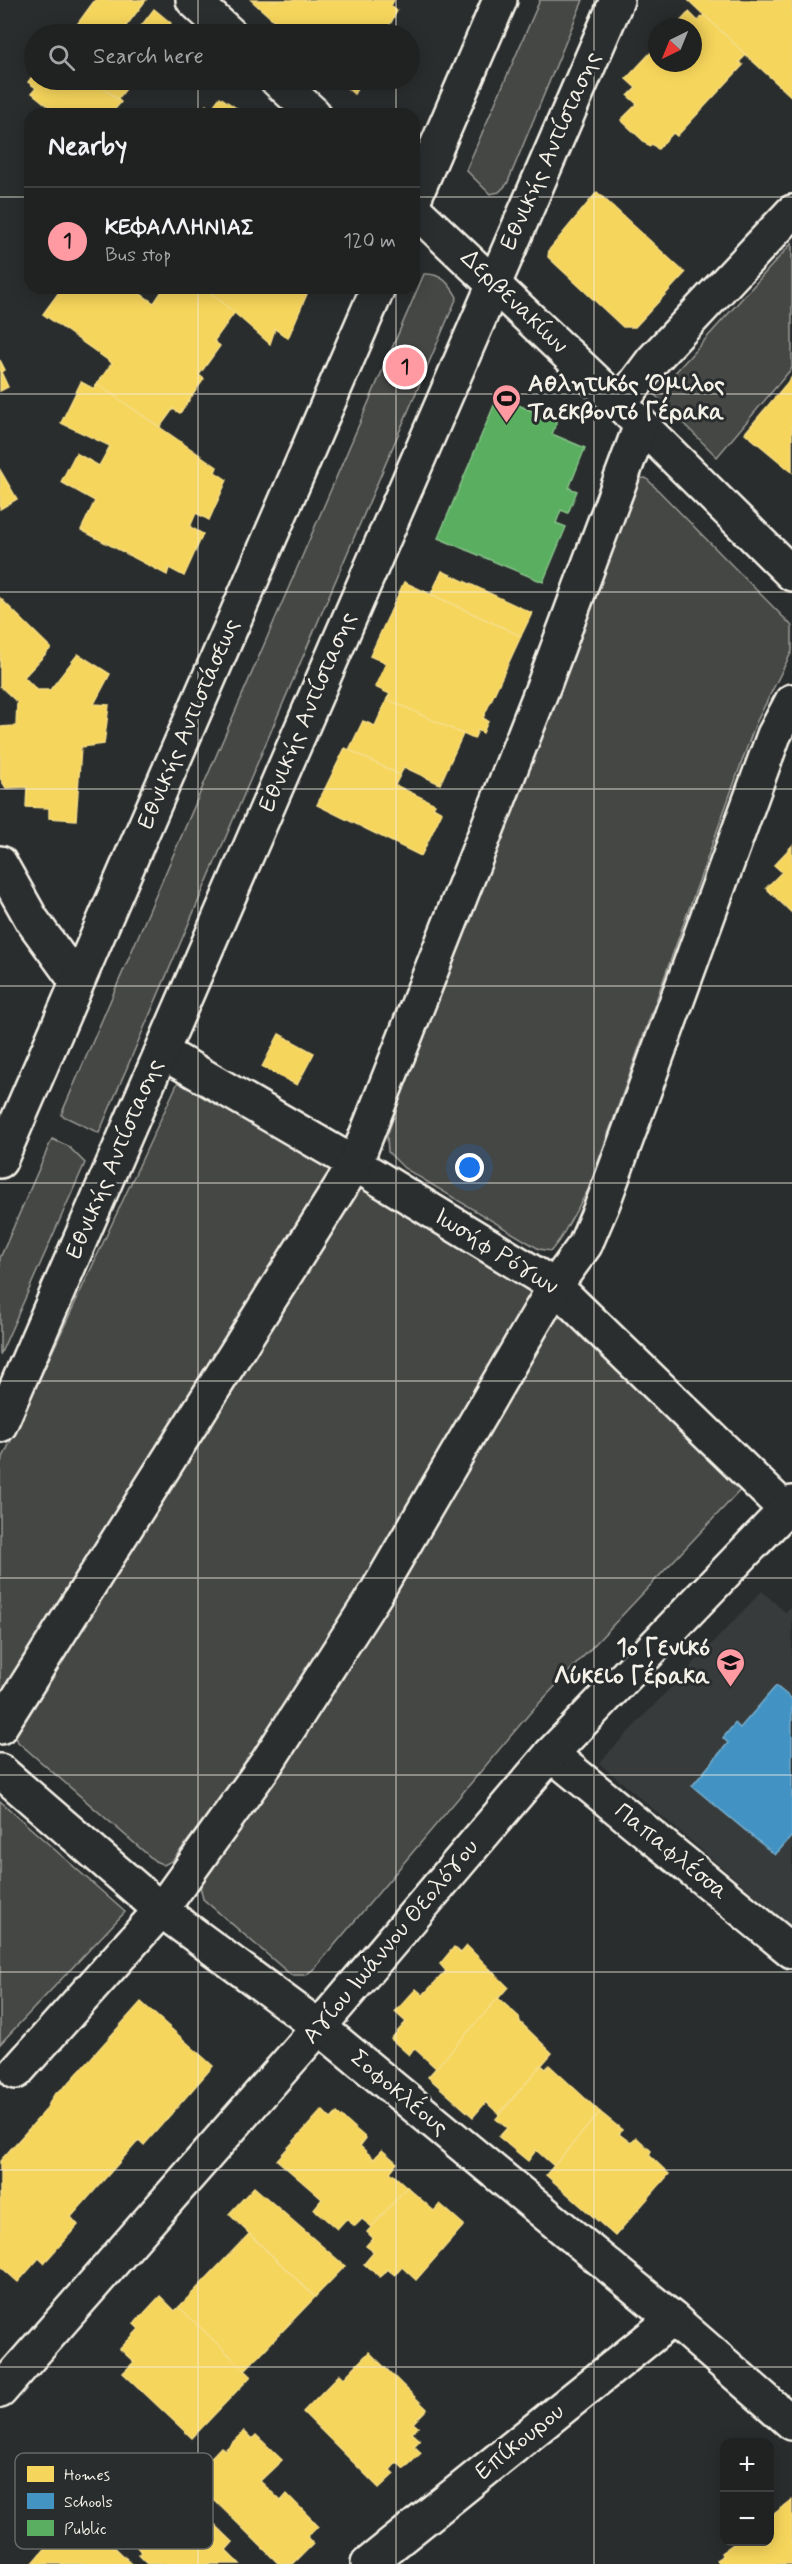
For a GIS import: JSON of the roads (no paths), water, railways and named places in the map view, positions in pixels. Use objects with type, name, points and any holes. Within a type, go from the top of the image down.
[{"type":"street","points":[[193,0],[219,24]]},
{"type":"street","points":[[420,185],[500,0]]},
{"type":"street","name":"Εθνικής Αντίστασης","points":[[0,1425],[616,0]]},
{"type":"street","points":[[288,90],[307,108]]},
{"type":"street","points":[[0,1727],[355,1164],[545,682],[630,414],[652,360],[792,212]]},
{"type":"street","name":"Δερβενακίων","points":[[420,215],[630,414],[792,574]]},
{"type":"street","name":"Εθνικής Αντιστάσεως","points":[[0,1161],[375,294]]},
{"type":"street","points":[[16,2072],[161,1910],[268,1761],[376,1593],[555,1286],[585,1245],[603,1203],[774,735],[792,700]]},
{"type":"street","points":[[0,863],[32,920],[77,982]]},
{"type":"street","name":"Ιωσήφ Ρόγων","points":[[162,1052],[355,1164],[555,1286],[789,1507]]},
{"type":"street","name":"Αγίου Ιωάννου Θεολόγου","points":[[0,2391],[319,2027],[551,1754],[789,1507]]},
{"type":"street","name":"Παπαφλέσσα","points":[[551,1754],[792,1951]]},
{"type":"street","name":"Σοφοκλέους","points":[[0,1771],[161,1910],[319,2027],[673,2319],[792,2423]]},
{"type":"street","name":"Επίκουρου","points":[[368,2564],[673,2319]]},
{"type":"place","name":"ΚΕΦΑΛΛΗΝΙΑΣ","points":[[405,367]]},
{"type":"place","name":"Αθλητικός Όμιλος Ταεκβοντό Γέρακα","points":[[507,424]]},
{"type":"place","name":"1ο Γενικό Λύκειο Γέρακα","points":[[731,1688]]}]
